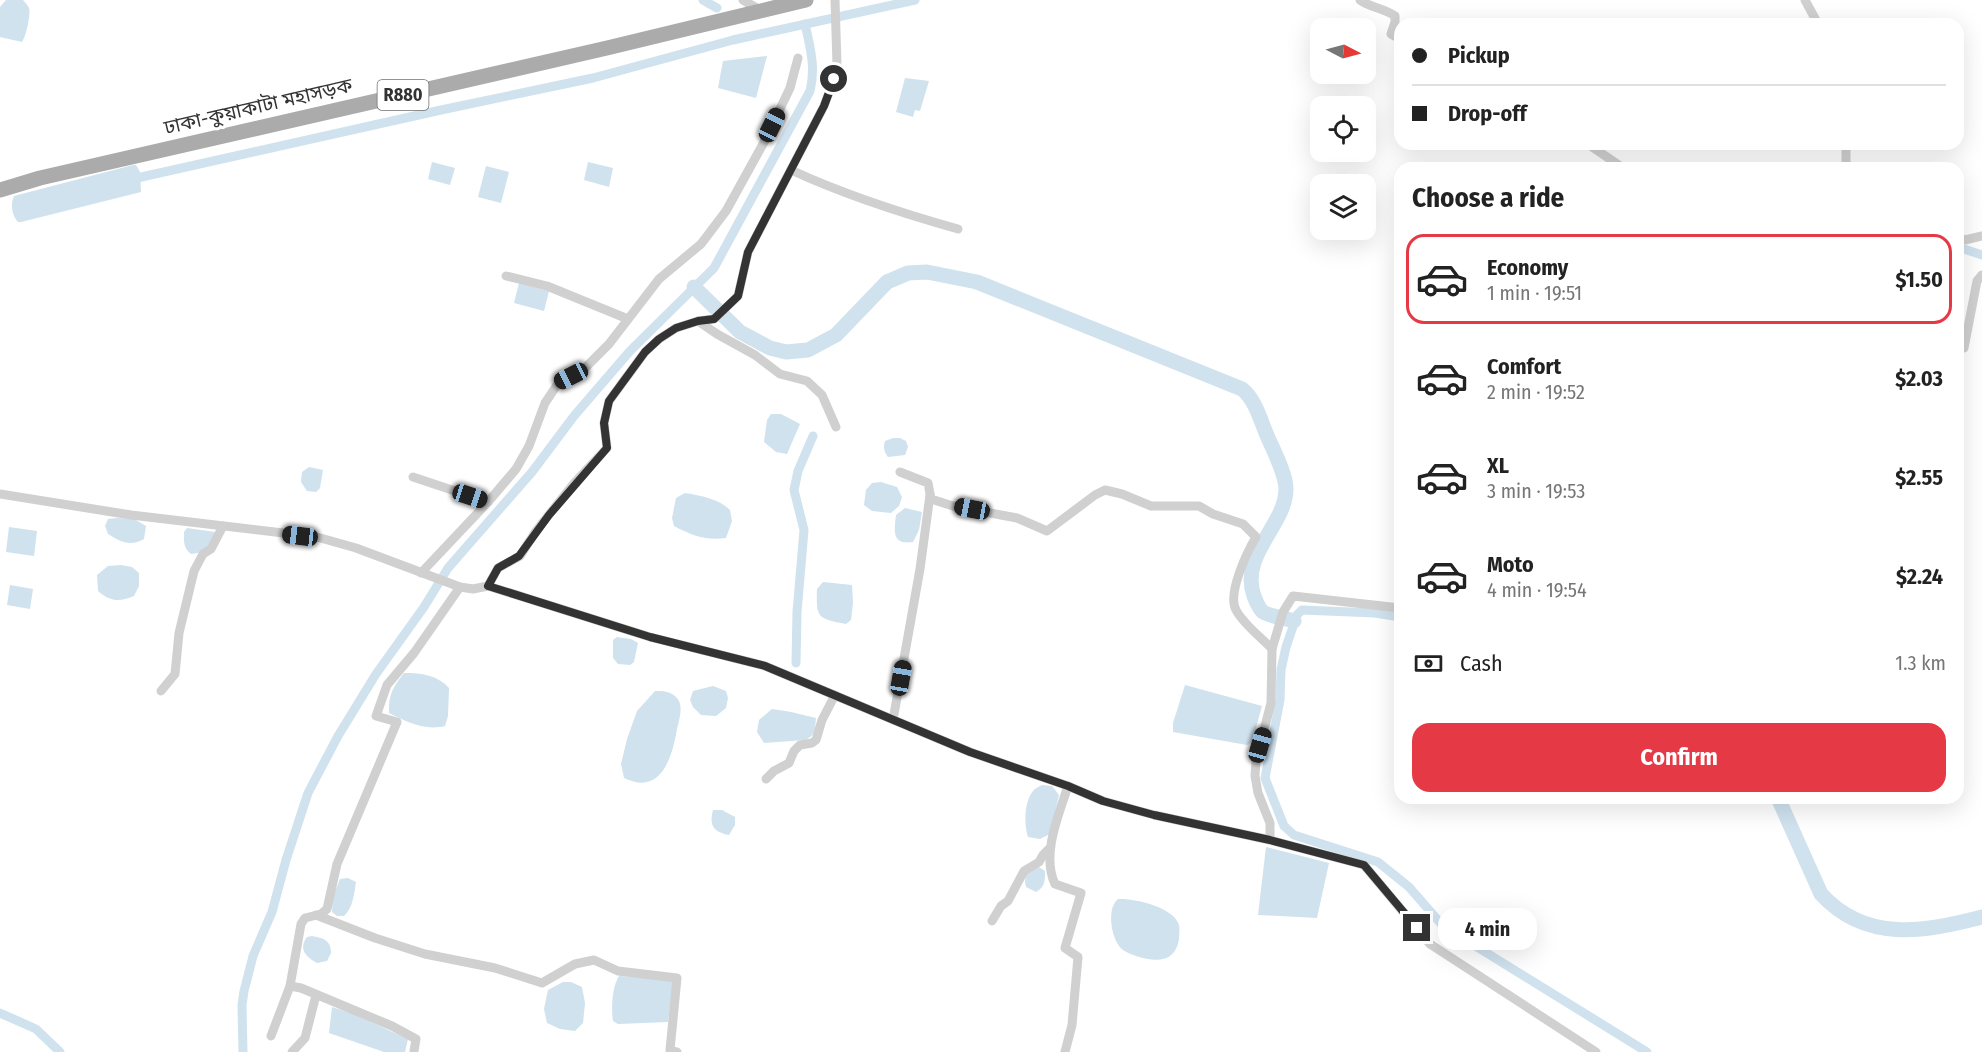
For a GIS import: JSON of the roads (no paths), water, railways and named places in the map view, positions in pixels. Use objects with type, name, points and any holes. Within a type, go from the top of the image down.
[{"type":"main road","name":"ঢাকা-কুয়াকাটা মহাসড়ক","points":[[0,190],[40,177],[607,48],[806,0]]},
{"type":"street","points":[[743,0],[760,10]]},
{"type":"street","points":[[488,586],[498,568],[519,556],[543,523],[607,448],[604,423],[609,401],[645,352],[676,328],[714,319],[738,296],[748,252],[824,106],[834,79],[837,65],[835,0]]},
{"type":"street","points":[[1360,0],[1369,6],[1389,11],[1395,18]]},
{"type":"street","points":[[1805,0],[1815,18]]},
{"type":"street","points":[[1394,20],[1391,34],[1394,36]]},
{"type":"street","points":[[421,573],[516,469],[529,446],[545,403],[559,382],[583,370],[609,344],[659,279],[701,244],[726,211],[763,144],[790,88],[798,58]]},
{"type":"street","points":[[1597,150],[1614,162]]},
{"type":"street","points":[[791,170],[896,212],[958,229]]},
{"type":"street","points":[[1964,240],[1982,236]]},
{"type":"street","points":[[1964,348],[1977,281],[1982,275]]},
{"type":"street","points":[[506,276],[547,286],[628,320]]},
{"type":"street","points":[[698,321],[755,355],[780,374],[807,381],[822,395],[836,426]]},
{"type":"street","points":[[893,720],[920,569],[930,495],[928,483],[900,472]]},
{"type":"street","points":[[413,477],[488,502]]},
{"type":"street","points":[[930,495],[931,499],[953,506],[1017,518],[1047,531],[1105,490],[1122,494],[1150,506],[1199,506],[1213,514],[1243,524],[1256,537],[1246,552],[1239,575],[1234,598],[1235,609],[1272,649]]},
{"type":"street","points":[[0,494],[131,515],[317,537],[356,548],[460,587],[473,589],[488,586],[650,637],[765,666],[970,752],[1068,786],[1103,801],[1154,815],[1270,840],[1364,865],[1430,944],[1596,1052]]},
{"type":"street","points":[[161,691],[176,674],[179,633],[194,572],[203,554],[211,549],[223,526]]},
{"type":"street","points":[[272,1036],[290,986],[301,924],[305,918],[321,914],[327,909],[337,864],[397,722],[376,716],[387,685],[414,652],[460,587]]},
{"type":"street","points":[[1270,840],[1270,823],[1258,793],[1255,776],[1256,761],[1271,702],[1272,649],[1283,612],[1293,596],[1394,607]]},
{"type":"street","points":[[766,779],[774,771],[789,763],[794,751],[800,746],[816,740],[834,694]]},
{"type":"street","points":[[1065,1052],[1072,1025],[1078,957],[1065,948],[1082,893],[1055,884],[1051,876],[1050,848],[1068,786]]},
{"type":"street","points":[[992,921],[1001,906],[1013,894],[1024,871],[1039,862],[1050,848]]},
{"type":"street","points":[[316,915],[424,954],[495,968],[542,983],[575,964],[594,960],[618,970],[677,978],[670,1050],[677,1052]]},
{"type":"street","points":[[290,986],[301,988],[392,1026],[416,1039],[414,1051]]},
{"type":"street","points":[[292,1052],[305,1038],[316,995]]},
{"type":"water","points":[[6,0],[23,0],[29,8],[28,25],[22,42],[0,37],[0,7]]},
{"type":"water","points":[[767,56],[756,98],[718,88],[723,61]]},
{"type":"water","points":[[905,78],[929,81],[920,111],[915,110],[913,117],[896,112]]},
{"type":"water","points":[[432,162],[455,168],[450,185],[428,179]]},
{"type":"water","points":[[588,162],[613,168],[609,187],[584,180]]},
{"type":"water","points":[[136,165],[140,172],[141,192],[21,222],[14,217],[12,206],[14,196]]},
{"type":"water","points":[[486,166],[509,172],[501,203],[478,197]]},
{"type":"water","points":[[519,283],[549,291],[544,311],[514,303]]},
{"type":"water","points":[[771,414],[781,414],[800,424],[787,454],[776,452],[764,442],[767,420]]},
{"type":"water","points":[[893,438],[906,441],[908,447],[905,455],[888,457],[884,447],[885,441]]},
{"type":"water","points":[[309,467],[323,470],[320,488],[316,492],[307,491],[301,482],[302,472]]},
{"type":"water","points":[[881,482],[897,487],[902,497],[899,506],[891,513],[872,511],[864,505],[866,490],[872,483]]},
{"type":"water","points":[[685,493],[715,500],[730,510],[732,521],[726,538],[711,539],[698,536],[674,526],[672,518],[676,498]]},
{"type":"water","points":[[905,508],[922,512],[919,530],[913,542],[901,541],[896,536],[896,515]]},
{"type":"water","points":[[108,519],[134,519],[146,526],[144,539],[135,543],[126,542],[108,534],[105,526]]},
{"type":"water","points":[[9,527],[37,531],[34,556],[6,552]]},
{"type":"water","points":[[187,528],[215,532],[210,547],[191,554],[184,544],[184,532]]},
{"type":"water","points":[[108,566],[132,567],[139,573],[139,586],[134,596],[119,600],[111,599],[98,591],[97,575]]},
{"type":"water","points":[[823,582],[852,585],[851,620],[846,624],[820,615],[817,606],[817,589]]},
{"type":"water","points":[[10,585],[33,589],[30,609],[7,605]]},
{"type":"water","points":[[617,637],[631,639],[638,643],[634,662],[630,665],[618,664],[613,658],[613,640]]},
{"type":"water","points":[[404,673],[429,676],[449,688],[448,716],[445,726],[423,726],[389,713],[392,691]]},
{"type":"water","points":[[1185,685],[1262,706],[1252,742],[1247,745],[1173,732],[1173,723]]},
{"type":"water","points":[[713,686],[726,691],[728,698],[726,708],[716,716],[701,715],[690,700],[693,691]]},
{"type":"water","points":[[655,691],[664,691],[677,698],[681,709],[680,717],[668,762],[656,778],[647,782],[637,782],[624,778],[621,764],[637,711]]},
{"type":"water","points":[[772,709],[816,718],[813,734],[805,740],[764,743],[757,732],[759,720]]},
{"type":"water","points":[[1042,785],[1052,786],[1059,795],[1050,834],[1040,839],[1028,837],[1026,813],[1030,796]]},
{"type":"water","points":[[713,810],[722,810],[735,817],[735,825],[729,835],[719,832],[712,824]]},
{"type":"water","points":[[1266,847],[1329,863],[1317,918],[1258,915]]},
{"type":"water","points":[[1039,867],[1045,871],[1045,881],[1036,892],[1026,887],[1025,882],[1026,874]]},
{"type":"water","points":[[348,878],[356,882],[353,900],[344,916],[337,916],[332,912],[333,897],[340,879]]},
{"type":"water","points":[[1118,899],[1153,905],[1170,913],[1176,919],[1179,927],[1179,939],[1173,953],[1166,958],[1154,960],[1123,950],[1115,940],[1111,924],[1112,910]]},
{"type":"water","points":[[307,937],[323,939],[330,945],[331,953],[327,961],[317,963],[303,949],[304,941]]},
{"type":"water","points":[[619,976],[663,979],[673,982],[668,1022],[618,1024],[613,1021],[613,998]]},
{"type":"water","points":[[563,982],[571,982],[582,987],[585,1003],[583,1023],[575,1031],[560,1029],[547,1023],[544,1009],[548,990]]},
{"type":"water","points":[[332,1007],[351,1013],[408,1039],[405,1052],[384,1052],[329,1033]]},
{"type":"waterway","points":[[703,0],[717,8]]},
{"type":"waterway","points":[[128,180],[593,78],[733,40],[915,0]]},
{"type":"waterway","points":[[243,1052],[242,1005],[253,956],[272,912],[308,793],[338,736],[376,674],[424,607],[448,568],[532,472],[574,416],[630,351],[714,268],[810,91],[812,65],[805,24]]},
{"type":"waterway","points":[[1964,249],[1982,255]]},
{"type":"waterway","points":[[694,287],[740,332],[770,348],[786,352],[808,350],[836,335],[887,282],[908,273],[927,272],[977,282],[1242,389],[1256,409],[1281,468],[1286,489],[1279,515],[1253,567],[1251,581],[1254,596],[1263,612],[1294,621]]},
{"type":"waterway","points":[[796,663],[797,612],[804,530],[794,490],[798,471],[813,436]]},
{"type":"waterway","points":[[1394,616],[1302,610],[1297,615],[1281,670],[1280,700],[1265,778],[1284,826],[1294,835],[1378,862],[1409,887],[1443,926],[1647,1052]]},
{"type":"waterway","points":[[1781,804],[1821,894],[1838,910],[1876,927],[1897,930],[1939,927],[1982,917]]},
{"type":"waterway","points":[[0,1013],[36,1029],[60,1052]]}]
